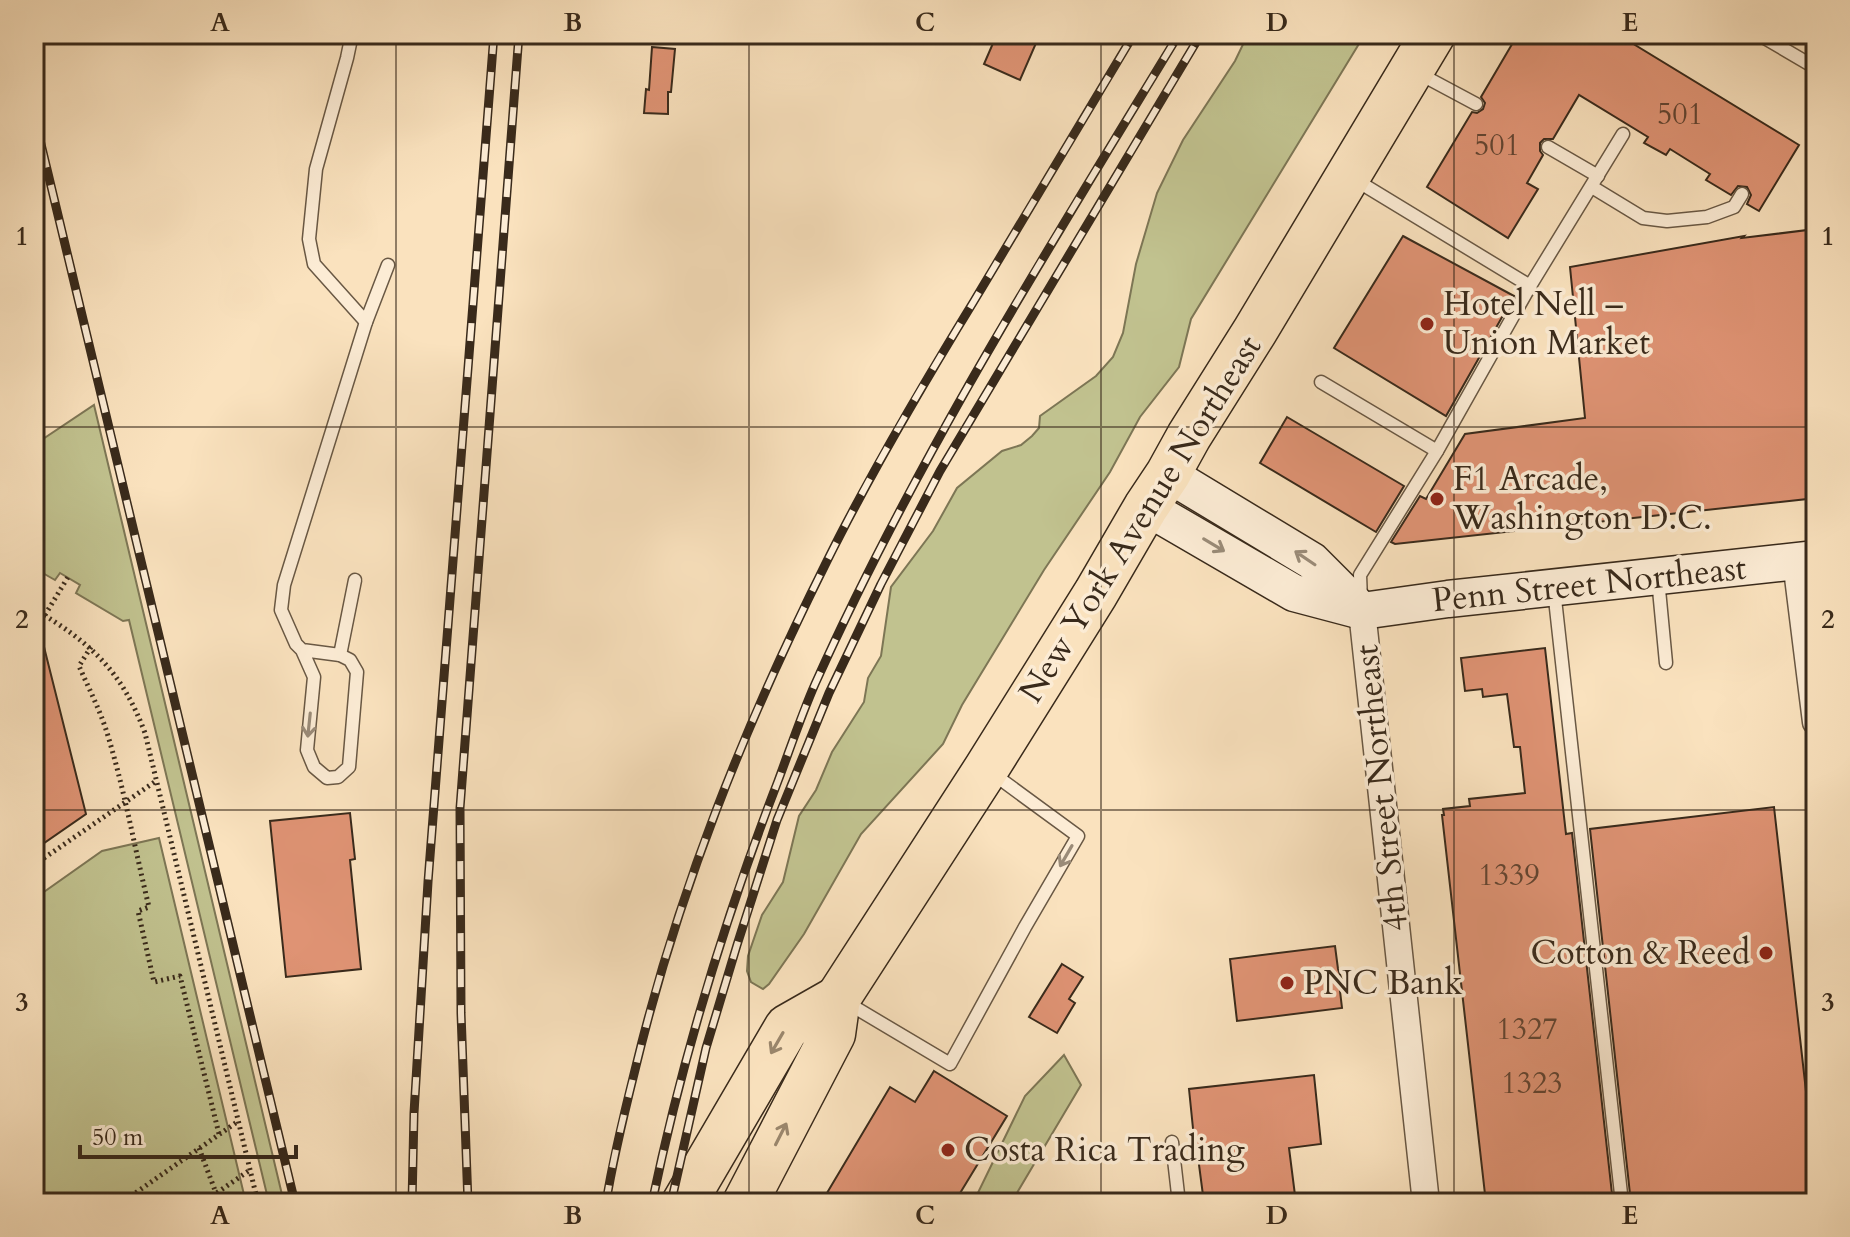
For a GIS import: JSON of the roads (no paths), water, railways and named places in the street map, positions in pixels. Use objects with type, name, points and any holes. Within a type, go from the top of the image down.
[{"type":"highway","name":"New York Avenue Northeast","points":[[684,1203],[787,1027],[838,998],[999,777],[1096,593],[1422,52]]},
{"type":"highway","name":"New York Avenue Northeast","points":[[745,1203],[833,1034],[838,998]]},
{"type":"street","name":"4th Street Northeast","points":[[1157,491],[1294,593],[1362,611],[1426,1203]]},
{"type":"street","name":"Penn Street Northeast","points":[[1362,611],[1806,560]]},
{"type":"street","points":[[1806,560],[1816,722]]},
{"type":"lane","points":[[352,34],[316,169],[309,239],[314,264],[366,322]]},
{"type":"lane","points":[[1758,34],[1816,68]]},
{"type":"lane","points":[[1422,52],[1476,104]]},
{"type":"lane","points":[[1362,611],[1360,575],[1437,451],[1530,286],[1623,134]]},
{"type":"lane","points":[[1548,147],[1643,218],[1667,221],[1707,217],[1734,207],[1742,194]]},
{"type":"lane","points":[[1348,175],[1530,286]]},
{"type":"lane","points":[[302,650],[340,655],[350,660],[357,672],[349,767],[338,777],[327,778],[314,767],[307,750],[314,677],[281,610],[284,585],[366,322],[388,265]]},
{"type":"lane","points":[[1321,382],[1437,451]]},
{"type":"lane","points":[[1657,576],[1666,663]]},
{"type":"lane","points":[[340,655],[355,580]]},
{"type":"lane","points":[[1554,588],[1622,1203]]},
{"type":"lane","points":[[838,998],[950,1064],[1078,836],[999,777]]},
{"type":"lane","points":[[1172,1142],[1179,1203]]},
{"type":"railway","points":[[412,1203],[414,1113],[428,882],[494,34]]},
{"type":"railway","points":[[468,1203],[461,1013],[460,808],[519,34]]},
{"type":"railway","points":[[606,1203],[631,1087],[672,938],[716,810],[768,685],[827,561],[879,462],[1134,34]]},
{"type":"railway","points":[[652,1203],[691,1042],[723,937],[815,684],[941,434],[1034,273],[1179,34]]},
{"type":"railway","points":[[671,1203],[706,1048],[737,945],[777,820],[829,693],[940,471],[1201,34]]},
{"type":"railway","points":[[34,115],[295,1203]]},
{"type":"place","name":"Hotel Nell – Union Market","points":[[1427,324]]},
{"type":"place","name":"F1 Arcade, Washington D.C.","points":[[1437,499]]},
{"type":"place","name":"Cotton & Reed","points":[[1766,953]]},
{"type":"place","name":"PNC Bank","points":[[1287,983]]},
{"type":"place","name":"Costa Rica Trading","points":[[948,1150]]}]
